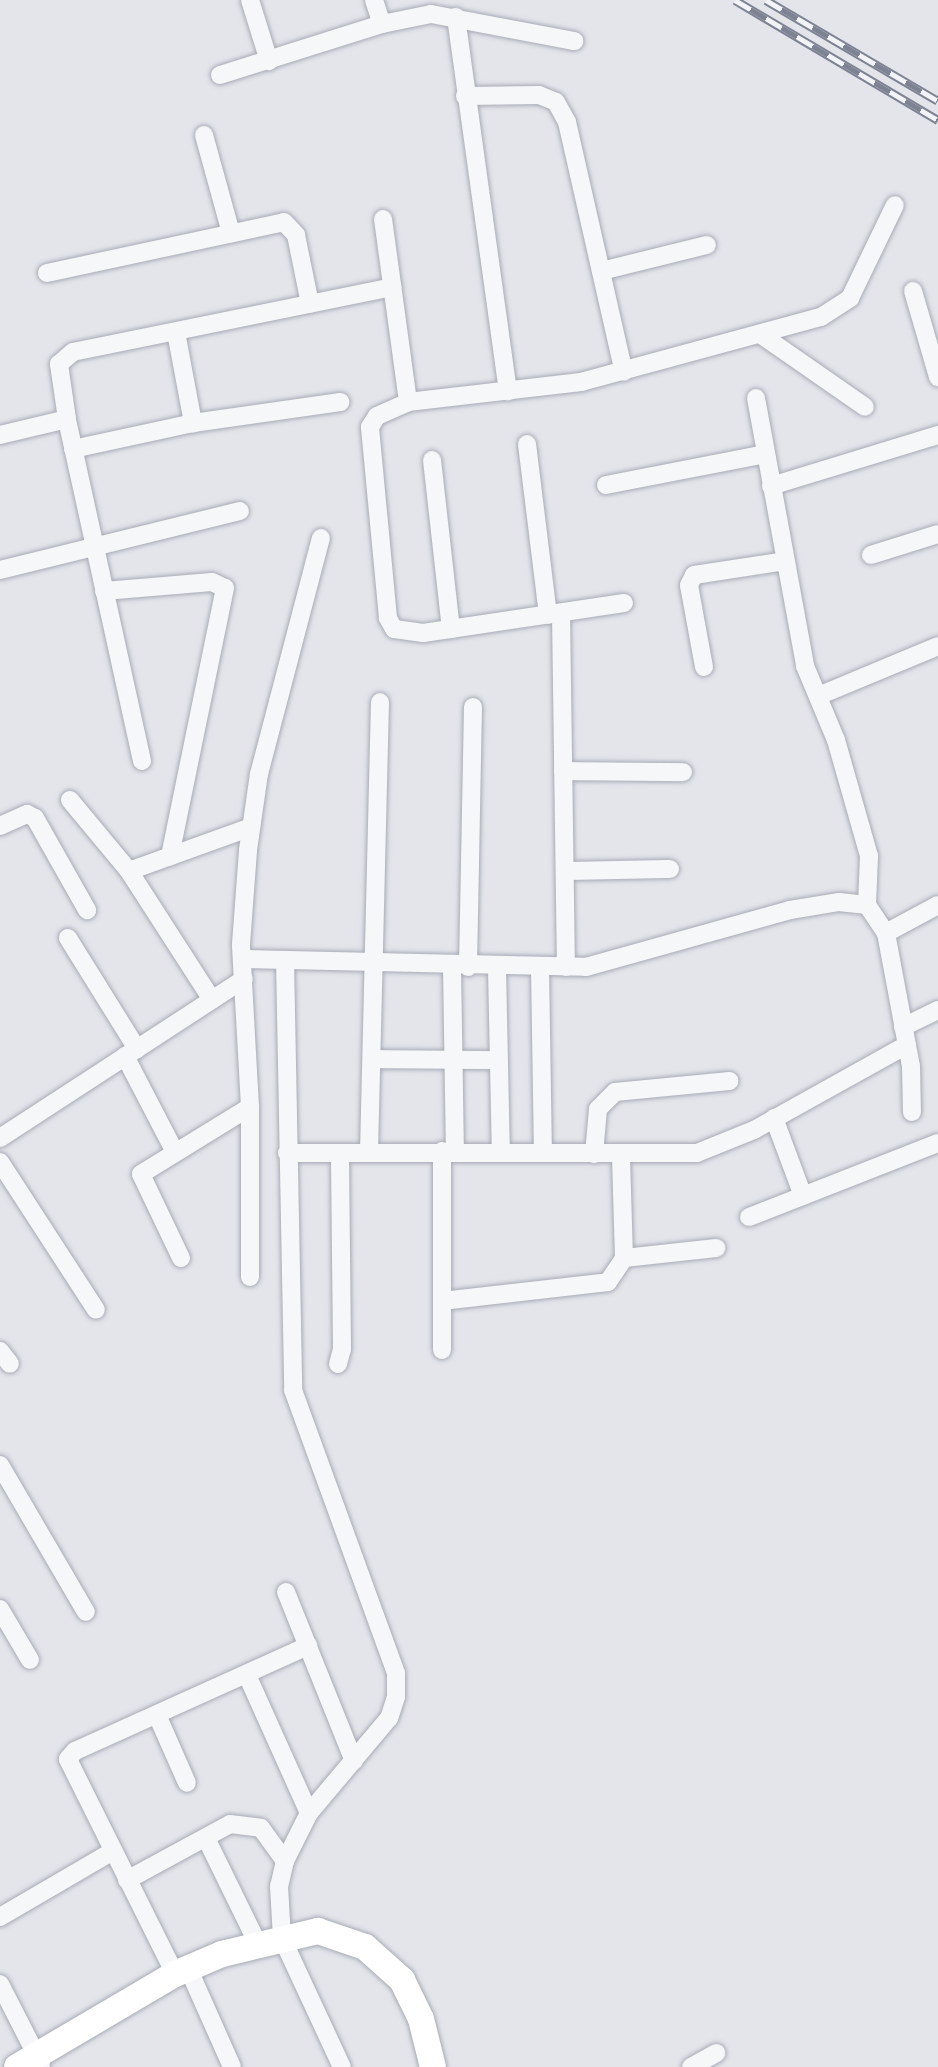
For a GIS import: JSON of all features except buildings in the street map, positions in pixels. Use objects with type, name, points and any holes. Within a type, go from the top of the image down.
[{"type":"street","points":[[250,0],[269,61]]},
{"type":"street","points":[[374,0],[382,24]]},
{"type":"street","points":[[220,75],[382,24],[431,14],[574,41]]},
{"type":"street","points":[[456,17],[508,391]]},
{"type":"street","points":[[465,96],[539,95],[556,102],[567,122],[624,372]]},
{"type":"street","points":[[204,135],[231,233]]},
{"type":"street","points":[[624,603],[405,634],[388,618],[370,427],[385,408],[408,402],[508,391],[624,372],[763,336],[821,317],[850,298],[895,205]]},
{"type":"street","points":[[383,219],[408,402]]},
{"type":"street","points":[[47,273],[284,222],[290,226],[310,304]]},
{"type":"street","points":[[601,271],[707,245]]},
{"type":"street","points":[[142,761],[67,419],[59,375],[63,357],[392,287]]},
{"type":"street","points":[[913,291],[938,377]]},
{"type":"street","points":[[176,332],[193,423]]},
{"type":"street","points":[[763,336],[865,407]]},
{"type":"street","points":[[756,398],[805,666],[818,696],[869,856],[867,905],[886,933],[905,1036],[912,1112]]},
{"type":"street","points":[[73,449],[193,423],[341,402]]},
{"type":"street","points":[[0,435],[67,419]]},
{"type":"street","points":[[771,486],[938,435]]},
{"type":"street","points":[[527,444],[554,614],[563,771],[566,967]]},
{"type":"street","points":[[606,485],[765,454]]},
{"type":"street","points":[[432,460],[451,629]]},
{"type":"street","points":[[0,570],[240,511]]},
{"type":"street","points":[[871,555],[938,534]]},
{"type":"street","points":[[250,1277],[250,1107],[242,959],[251,827],[259,774],[321,538]]},
{"type":"street","points":[[704,667],[689,585],[694,575],[785,561]]},
{"type":"street","points":[[104,591],[212,582],[225,588],[170,856]]},
{"type":"street","points":[[818,696],[938,646]]},
{"type":"street","points":[[369,1152],[380,702]]},
{"type":"street","points":[[442,1350],[449,1151],[473,707]]},
{"type":"street","points":[[563,771],[683,772]]},
{"type":"street","points":[[70,800],[129,871],[212,1000]]},
{"type":"street","points":[[0,826],[27,814],[35,818],[87,910]]},
{"type":"street","points":[[129,871],[251,827]]},
{"type":"street","points":[[565,871],[670,869]]},
{"type":"street","points":[[242,959],[497,968],[606,964],[790,910],[839,902],[867,905]]},
{"type":"street","points":[[886,933],[938,905]]},
{"type":"street","points":[[68,938],[131,1052],[175,1152]]},
{"type":"street","points":[[270,1941],[285,1861],[309,1813],[389,1718],[396,1697],[396,1673],[293,1390],[285,960]]},
{"type":"street","points":[[540,967],[543,1153]]},
{"type":"street","points":[[497,968],[501,1152]]},
{"type":"street","points":[[0,1138],[244,979]]},
{"type":"street","points":[[287,1153],[697,1153],[774,1118],[905,1036],[938,1010]]},
{"type":"street","points":[[372,1059],[499,1060]]},
{"type":"street","points":[[594,1154],[598,1109],[615,1092],[729,1081]]},
{"type":"street","points":[[181,1258],[141,1181],[147,1169],[250,1107]]},
{"type":"street","points":[[774,1118],[803,1196]]},
{"type":"street","points":[[749,1217],[938,1143]]},
{"type":"street","points":[[338,1364],[342,1349],[340,1153]]},
{"type":"street","points":[[442,1301],[586,1288],[608,1282],[624,1258],[621,1154]]},
{"type":"street","points":[[0,1162],[96,1310]]},
{"type":"street","points":[[624,1258],[716,1248]]},
{"type":"street","points":[[0,1465],[86,1612]]},
{"type":"street","points":[[286,1592],[354,1761]]},
{"type":"street","points":[[0,1609],[30,1660]]},
{"type":"street","points":[[232,2067],[182,1971],[127,1880],[68,1759],[308,1646]]},
{"type":"street","points":[[247,1675],[309,1813]]},
{"type":"street","points":[[157,1715],[187,1783]]},
{"type":"street","points":[[127,1880],[230,1824],[248,1822],[261,1828],[285,1861]]},
{"type":"street","points":[[206,1838],[270,1941],[342,2067]]},
{"type":"street","points":[[0,1917],[113,1851]]},
{"type":"street","points":[[0,1984],[32,2063],[182,1971],[270,1941],[318,1931],[365,1947],[402,1980],[421,2019],[433,2067]]},
{"type":"street","points":[[691,2067],[716,2053]]},
{"type":"railway","points":[[735,0],[938,120]]},
{"type":"railway","points":[[766,0],[938,101]]}]
